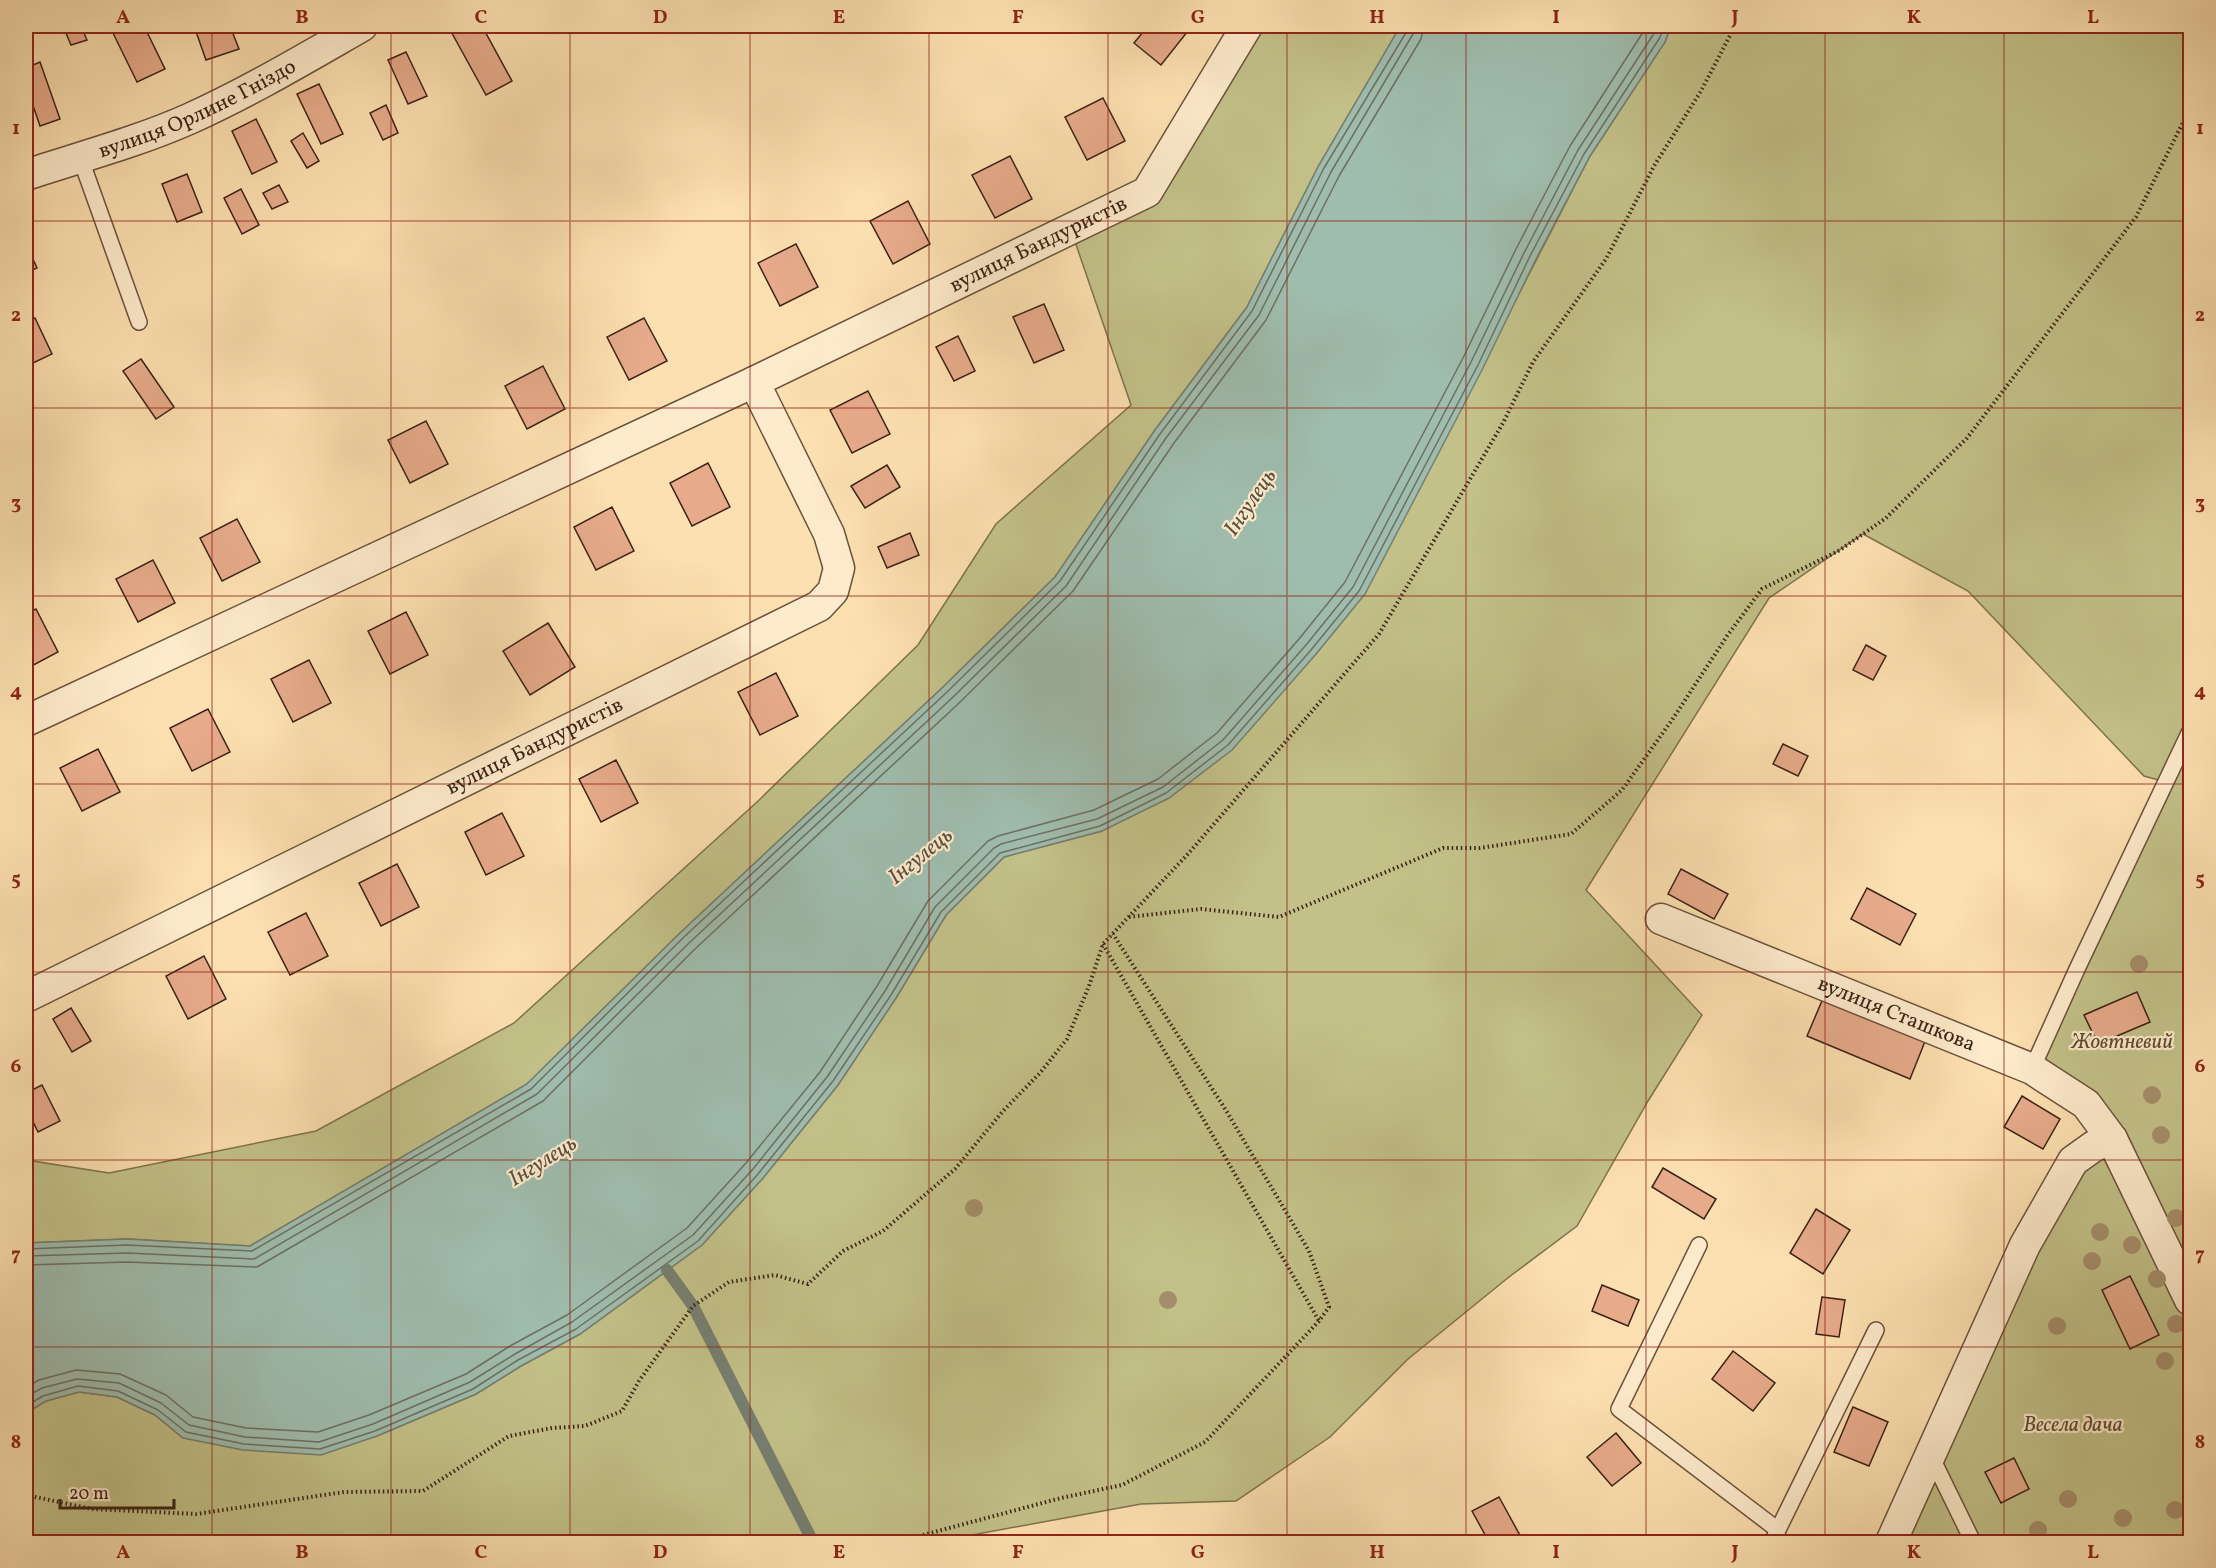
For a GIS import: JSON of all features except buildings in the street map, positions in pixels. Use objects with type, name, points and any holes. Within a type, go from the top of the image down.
[{"type":"street","name":"вулиця Орлине Гніздо","points":[[26,175],[190,119],[278,75],[362,26]]},
{"type":"street","name":"вулиця Бандуристів","points":[[26,721],[754,382],[1147,192],[1247,26]]},
{"type":"street","name":"вулиця Бандуристів","points":[[26,996],[819,606],[833,591],[839,568],[829,534],[754,382]]},
{"type":"street","name":"вулиця Сташкова","points":[[1661,919],[2032,1069],[2086,1104],[2112,1139],[2190,1300]]},
{"type":"street","points":[[1891,1542],[2031,1236],[2073,1161],[2094,1146],[2112,1139]]},
{"type":"lane","points":[[80,157],[139,322]]},
{"type":"lane","points":[[2032,1069],[2190,731]]},
{"type":"lane","points":[[1699,1245],[1619,1408],[1775,1536],[1876,1330]]},
{"type":"lane","points":[[1932,1456],[1973,1542]]},
{"type":"path","points":[[26,1495],[92,1509],[196,1514],[344,1492],[423,1491],[509,1436],[552,1428],[585,1426],[622,1411],[644,1373],[693,1306],[729,1282],[775,1275],[808,1284],[843,1251],[883,1231],[955,1169],[1067,1039],[1103,944],[1187,855],[1379,634],[1503,423],[1533,362],[1606,260],[1654,166],[1701,92],[1735,26]]},
{"type":"path","points":[[1129,916],[1201,909],[1279,917],[1443,848],[1480,848],[1571,834],[1622,790],[1672,720],[1727,636],[1762,589],[1840,550],[1886,518],[1967,438],[2136,217],[2190,108]]},
{"type":"path","points":[[897,1542],[1061,1497],[1122,1485],[1205,1442],[1319,1321],[1329,1307],[1309,1251],[1227,1112],[1112,934]]},
{"type":"path","points":[[1103,944],[1319,1321]]},
{"type":"green space","points":[[1247,26],[1404,26],[1398,31],[1319,165],[1247,307],[1155,430],[1055,577],[941,689],[680,933],[527,1084],[250,1246],[127,1239],[26,1243],[26,1160],[109,1173],[316,1131],[514,1023],[757,802],[918,645],[996,524],[1131,405],[1071,230],[1147,192]]},
{"type":"green space","points":[[1671,26],[2190,26],[2190,1542],[1891,1542],[2073,1161],[2112,1139],[2032,1069],[2166,782],[2144,776],[1968,591],[1863,534],[1769,598],[1586,890],[1702,1015],[1648,1101],[1577,1226],[1509,1277],[1408,1359],[1330,1437],[1236,1501],[1141,1504],[934,1542],[26,1542],[26,1413],[46,1401],[79,1392],[117,1397],[155,1415],[183,1438],[377,1436],[476,1394],[580,1334],[702,1245],[763,1178],[838,1085],[896,998],[946,915],[1004,857],[1102,831],[1316,654],[1364,594],[1590,156],[1665,42]]},
{"type":"water","name":"Інгулець","points":[[1404,26],[1671,26],[1665,42],[1590,156],[1365,594],[1232,750],[1169,798],[1102,831],[1004,857],[946,915],[896,998],[838,1085],[763,1178],[702,1245],[580,1334],[476,1394],[377,1436],[321,1455],[243,1450],[183,1438],[155,1415],[117,1397],[79,1392],[46,1401],[26,1413],[26,1243],[127,1239],[250,1246],[527,1084],[680,933],[941,689],[1055,577],[1155,430],[1247,307],[1319,165],[1398,30]]},
{"type":"waterway","points":[[667,1270],[693,1306],[813,1542]]},
{"type":"park label","name":"Жовтневий","points":[[2122,1042]]},
{"type":"park label","name":"Весела дача","points":[[2073,1425]]}]
